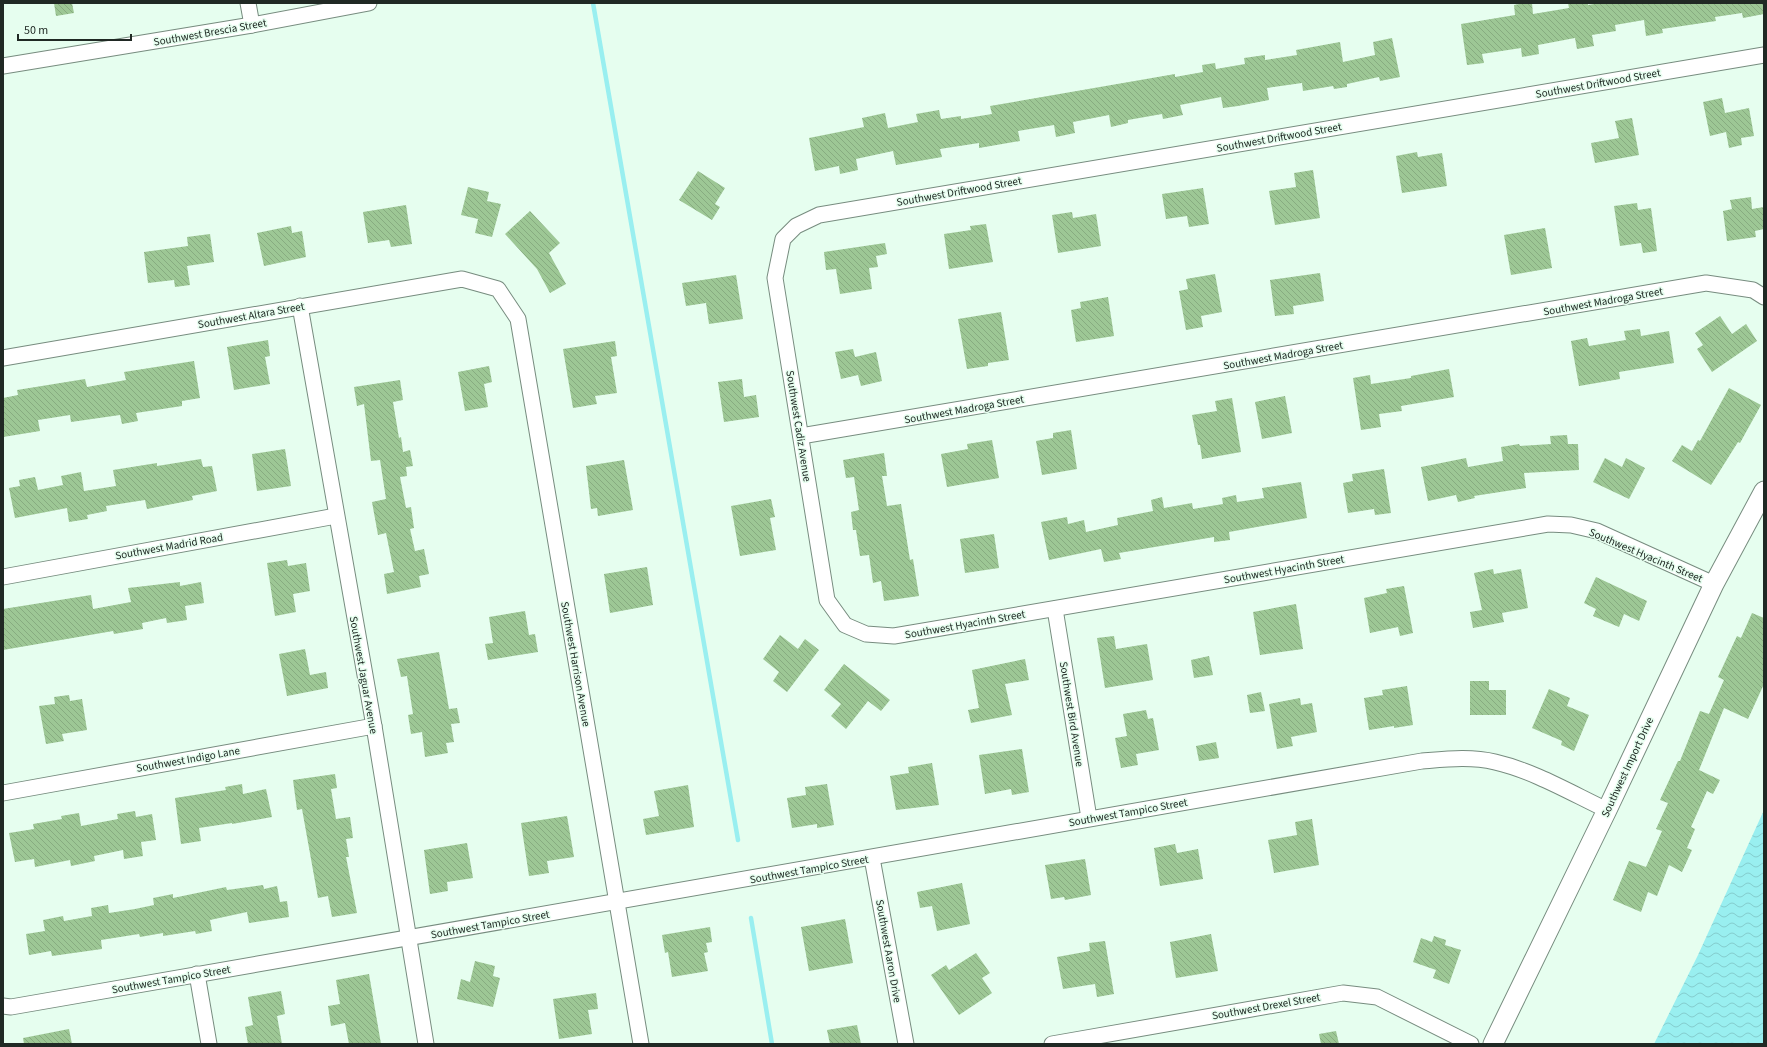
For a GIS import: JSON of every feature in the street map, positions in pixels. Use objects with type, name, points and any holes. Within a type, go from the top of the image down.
[{"type":"street","points":[[248,3],[252,25]]},
{"type":"street","name":"Southwest Brescia Street","points":[[3,66],[252,25],[369,3]]},
{"type":"street","name":"Southwest Driftwood Street","points":[[796,226],[819,215],[1764,55]]},
{"type":"street","name":"Southwest Cadiz Avenue","points":[[796,226],[783,239],[775,278],[827,600],[845,625]]},
{"type":"street","name":"Southwest Altara Street","points":[[3,358],[462,279],[498,289]]},
{"type":"street","name":"Southwest Madroga Street","points":[[801,436],[1706,283],[1753,290],[1764,297]]},
{"type":"street","name":"Southwest Harrison Avenue","points":[[498,289],[518,319],[641,1044]]},
{"type":"street","name":"Southwest Jaguar Avenue","points":[[300,306],[374,726],[426,1044]]},
{"type":"street","name":"Southwest Import Drive","points":[[1493,1044],[1607,810],[1714,584],[1764,492]]},
{"type":"street","name":"Southwest Madrid Road","points":[[3,577],[336,516]]},
{"type":"street","name":"Southwest Hyacinth Street","points":[[845,625],[866,634],[894,636],[1548,524],[1571,525],[1597,531],[1714,584]]},
{"type":"street","name":"Southwest Bird Avenue","points":[[1055,609],[1090,818]]},
{"type":"street","name":"Southwest Indigo Lane","points":[[3,793],[374,726]]},
{"type":"street","name":"Southwest Tampico Street","points":[[3,1006],[11,1007],[1422,761],[1474,759],[1495,762],[1524,771],[1607,810]]},
{"type":"street","name":"Southwest Aaron Drive","points":[[872,858],[906,1044]]},
{"type":"street","points":[[197,974],[209,1044]]},
{"type":"street","name":"Southwest Drexel Street","points":[[1052,1044],[1118,1038],[1343,993],[1377,997],[1471,1044]]},
{"type":"water","points":[[1764,810],[1764,1044],[1654,1044],[1698,955]]},
{"type":"building","points":[[54,3],[72,3],[74,13],[56,16]]},
{"type":"building","points":[[1532,3],[1533,14],[1569,8],[1568,3],[1588,3],[1588,5],[1600,3],[1764,3],[1764,14],[1743,18],[1742,13],[1715,17],[1716,21],[1662,29],[1663,33],[1646,36],[1644,20],[1615,25],[1616,31],[1592,35],[1594,46],[1577,49],[1575,38],[1538,45],[1539,54],[1522,57],[1521,48],[1482,54],[1484,63],[1467,65],[1461,24],[1515,15],[1514,5]]},
{"type":"building","points":[[1392,38],[1400,77],[1380,81],[1379,77],[1347,84],[1347,87],[1334,89],[1333,86],[1303,91],[1302,83],[1267,88],[1269,100],[1238,106],[1223,108],[1221,97],[1180,105],[1183,115],[1163,119],[1162,114],[1128,120],[1128,123],[1111,127],[1109,115],[1073,122],[1075,133],[1056,137],[1054,125],[1018,131],[1020,141],[979,148],[979,143],[940,149],[942,157],[896,165],[893,151],[856,159],[858,170],[840,174],[839,166],[815,171],[809,138],[864,127],[862,118],[885,113],[888,128],[918,122],[916,114],[939,110],[941,119],[961,116],[961,119],[992,114],[990,106],[1175,74],[1175,77],[1203,72],[1202,65],[1215,63],[1216,69],[1245,64],[1244,58],[1265,55],[1265,60],[1297,55],[1296,50],[1340,42],[1343,62],[1375,55],[1373,42]]},
{"type":"building","points":[[1722,98],[1725,113],[1749,108],[1754,136],[1741,138],[1742,145],[1729,148],[1726,132],[1710,136],[1703,102]]},
{"type":"building","points":[[1632,118],[1639,155],[1595,163],[1591,143],[1619,138],[1615,121]]},
{"type":"building","points":[[1417,152],[1418,157],[1442,153],[1447,186],[1402,193],[1396,156]]},
{"type":"building","points":[[1313,170],[1320,218],[1275,225],[1269,191],[1296,187],[1294,173]]},
{"type":"building","points":[[698,171],[725,188],[715,204],[720,207],[712,220],[679,200]]},
{"type":"building","points":[[468,187],[489,192],[487,201],[501,204],[492,237],[475,233],[478,219],[461,215]]},
{"type":"building","points":[[1203,188],[1209,224],[1189,227],[1187,216],[1166,219],[1162,194]]},
{"type":"building","points":[[1751,197],[1752,209],[1764,207],[1764,229],[1755,231],[1756,237],[1727,241],[1723,211],[1732,209],[1730,200]]},
{"type":"building","points":[[1637,203],[1638,210],[1651,208],[1657,251],[1643,253],[1641,243],[1620,246],[1614,206]]},
{"type":"building","points":[[406,205],[412,244],[391,247],[389,240],[368,243],[363,212]]},
{"type":"building","points":[[530,211],[560,243],[549,253],[566,284],[550,293],[537,269],[505,234]]},
{"type":"building","points":[[1072,212],[1073,218],[1096,214],[1101,246],[1058,253],[1052,215]]},
{"type":"building","points":[[986,224],[993,262],[949,269],[944,234],[971,230],[970,226]]},
{"type":"building","points":[[291,226],[292,233],[302,231],[306,257],[264,266],[257,233]]},
{"type":"building","points":[[1545,228],[1552,268],[1511,275],[1504,235]]},
{"type":"building","points":[[210,234],[214,262],[187,266],[190,285],[175,287],[174,280],[148,283],[144,252],[188,246],[187,237]]},
{"type":"building","points":[[885,243],[887,254],[876,256],[878,267],[869,268],[872,289],[840,294],[836,269],[826,270],[824,252]]},
{"type":"building","points":[[1320,273],[1324,301],[1293,306],[1294,314],[1275,316],[1270,280]]},
{"type":"building","points":[[1215,274],[1222,312],[1201,316],[1203,327],[1186,330],[1179,291],[1188,289],[1186,279]]},
{"type":"building","points":[[736,275],[743,319],[709,324],[706,303],[686,306],[682,283]]},
{"type":"building","points":[[1108,297],[1114,336],[1076,342],[1071,310],[1081,308],[1080,302]]},
{"type":"building","points":[[1001,312],[1009,360],[988,363],[988,366],[967,369],[958,319]]},
{"type":"building","points":[[1720,316],[1732,334],[1746,324],[1757,341],[1712,372],[1697,349],[1703,345],[1695,333]]},
{"type":"building","points":[[1640,329],[1641,336],[1669,331],[1674,363],[1619,372],[1620,379],[1579,386],[1571,341],[1587,338],[1589,346],[1626,340],[1624,331]]},
{"type":"building","points":[[268,340],[270,356],[265,357],[270,384],[234,390],[227,347]]},
{"type":"building","points":[[615,341],[617,356],[611,357],[617,393],[595,396],[597,404],[573,408],[563,349]]},
{"type":"building","points":[[853,349],[855,357],[876,352],[882,381],[861,386],[858,375],[841,379],[835,352]]},
{"type":"building","points":[[194,361],[200,398],[182,401],[182,406],[136,413],[138,421],[122,424],[120,415],[71,422],[70,415],[38,420],[40,431],[3,437],[3,398],[18,395],[17,390],[85,379],[87,387],[126,380],[124,372]]},
{"type":"building","points":[[489,366],[492,382],[484,384],[488,407],[465,411],[458,372]]},
{"type":"building","points":[[1449,369],[1454,397],[1401,406],[1402,411],[1379,414],[1381,427],[1361,430],[1353,378],[1370,375],[1371,384],[1411,378],[1411,376]]},
{"type":"building","points":[[742,379],[744,397],[756,395],[759,417],[724,422],[718,382]]},
{"type":"building","points":[[400,380],[403,400],[393,402],[403,452],[410,450],[413,466],[406,467],[407,476],[400,477],[406,508],[411,507],[414,528],[410,529],[415,551],[424,549],[429,574],[419,576],[421,587],[387,594],[384,574],[394,572],[386,533],[378,535],[372,502],[386,499],[380,460],[371,461],[364,404],[357,406],[354,387]]},
{"type":"building","points":[[1729,388],[1761,405],[1740,443],[1738,442],[1711,485],[1672,461],[1682,445],[1692,451],[1698,440],[1700,441]]},
{"type":"building","points":[[1285,396],[1292,433],[1262,439],[1255,402]]},
{"type":"building","points":[[1232,398],[1241,452],[1202,459],[1192,415],[1217,411],[1215,401]]},
{"type":"building","points":[[1071,430],[1077,469],[1042,475],[1036,441],[1053,438],[1053,433]]},
{"type":"building","points":[[1567,435],[1568,444],[1578,444],[1579,470],[1524,473],[1526,488],[1474,496],[1475,498],[1458,502],[1456,495],[1428,501],[1421,467],[1466,458],[1468,467],[1503,461],[1501,447],[1519,444],[1520,446],[1551,444],[1550,436]]},
{"type":"building","points":[[992,440],[999,478],[947,487],[941,454],[968,449],[967,444]]},
{"type":"building","points":[[285,449],[291,486],[257,491],[252,454]]},
{"type":"building","points":[[884,453],[887,476],[882,476],[887,506],[901,504],[910,560],[913,559],[919,596],[884,601],[881,581],[873,583],[869,555],[860,556],[856,530],[853,530],[851,512],[859,510],[854,477],[846,478],[843,460]]},
{"type":"building","points":[[1605,458],[1622,467],[1626,458],[1645,468],[1629,499],[1593,482]]},
{"type":"building","points":[[201,459],[203,467],[212,466],[217,491],[192,496],[193,500],[147,509],[145,500],[106,506],[107,511],[87,515],[88,519],[69,522],[67,508],[15,518],[9,488],[20,486],[19,480],[35,477],[38,490],[63,485],[61,476],[81,472],[84,491],[116,486],[113,470],[157,463],[157,466]]},
{"type":"building","points":[[624,460],[633,510],[598,516],[597,508],[591,509],[586,466]]},
{"type":"building","points":[[1384,469],[1391,513],[1375,515],[1374,509],[1348,513],[1343,483],[1353,481],[1352,474]]},
{"type":"building","points":[[1301,482],[1307,518],[1229,532],[1230,540],[1214,542],[1214,537],[1119,553],[1121,559],[1104,562],[1101,549],[1049,560],[1041,522],[1067,517],[1068,524],[1084,520],[1086,532],[1118,525],[1117,518],[1153,511],[1151,500],[1162,497],[1164,508],[1192,503],[1193,509],[1223,504],[1222,498],[1236,495],[1237,502],[1264,498],[1262,488]]},
{"type":"building","points":[[771,499],[775,517],[770,518],[776,550],[740,556],[731,506]]},
{"type":"building","points":[[994,534],[999,568],[965,573],[960,539]]},
{"type":"building","points":[[287,560],[288,566],[306,563],[310,591],[293,594],[296,612],[275,616],[267,563]]},
{"type":"building","points":[[647,567],[653,605],[610,613],[604,574]]},
{"type":"building","points":[[1493,569],[1494,574],[1521,569],[1528,608],[1502,613],[1504,622],[1473,628],[1470,612],[1482,610],[1474,573]]},
{"type":"building","points":[[1596,577],[1647,601],[1639,621],[1624,614],[1619,627],[1593,616],[1596,609],[1584,603]]},
{"type":"building","points":[[180,582],[180,586],[201,582],[204,603],[185,606],[187,620],[167,623],[166,618],[142,623],[143,629],[114,634],[113,631],[3,650],[3,609],[91,595],[93,609],[131,602],[128,588]]},
{"type":"building","points":[[1404,586],[1413,633],[1400,636],[1398,627],[1370,633],[1364,598],[1387,593],[1386,589]]},
{"type":"building","points":[[1296,604],[1303,649],[1260,655],[1253,612]]},
{"type":"building","points":[[525,611],[529,635],[535,634],[538,652],[488,660],[485,644],[493,643],[489,617]]},
{"type":"building","points":[[1752,613],[1764,618],[1764,684],[1748,719],[1724,708],[1699,770],[1720,780],[1713,794],[1707,791],[1691,827],[1695,829],[1687,848],[1692,850],[1682,872],[1669,865],[1657,896],[1648,892],[1641,912],[1613,900],[1629,861],[1646,867],[1662,831],[1656,829],[1668,803],[1660,800],[1678,761],[1680,761],[1700,711],[1709,714],[1724,680],[1718,677],[1737,636],[1741,638]]},
{"type":"building","points":[[780,635],[798,649],[805,639],[819,650],[787,692],[773,681],[779,672],[763,659]]},
{"type":"building","points":[[1114,636],[1116,649],[1147,644],[1153,680],[1105,688],[1097,638]]},
{"type":"building","points":[[305,649],[310,675],[326,672],[328,688],[287,696],[279,654]]},
{"type":"building","points":[[439,652],[449,709],[457,708],[460,723],[451,724],[454,742],[446,743],[448,753],[425,757],[422,732],[411,734],[408,715],[413,714],[407,676],[401,677],[397,659]]},
{"type":"building","points":[[1209,656],[1213,675],[1194,678],[1191,660]]},
{"type":"building","points":[[1025,659],[1029,680],[1005,684],[1012,715],[971,723],[968,710],[979,708],[972,670]]},
{"type":"building","points":[[844,664],[890,700],[881,711],[868,701],[846,729],[831,716],[841,704],[824,690]]},
{"type":"building","points":[[1470,681],[1489,681],[1489,690],[1506,690],[1506,715],[1470,715]]},
{"type":"building","points":[[1407,686],[1413,725],[1369,730],[1364,698],[1383,695],[1382,690]]},
{"type":"building","points":[[1549,689],[1570,698],[1567,706],[1589,715],[1574,751],[1561,745],[1562,741],[1532,728]]},
{"type":"building","points":[[1261,692],[1265,711],[1250,713],[1247,695]]},
{"type":"building","points":[[69,695],[70,701],[82,699],[87,730],[62,734],[64,741],[46,744],[39,706],[55,704],[54,697]]},
{"type":"building","points":[[1300,698],[1301,705],[1312,703],[1317,732],[1291,737],[1293,746],[1277,749],[1269,704]]},
{"type":"building","points":[[1146,710],[1148,719],[1153,718],[1159,750],[1136,754],[1138,765],[1121,768],[1115,738],[1127,736],[1123,714]]},
{"type":"building","points":[[1216,742],[1219,758],[1199,761],[1196,746]]},
{"type":"building","points":[[1022,749],[1029,792],[1012,795],[1011,789],[985,794],[979,755]]},
{"type":"building","points":[[932,763],[939,805],[896,810],[890,776],[909,773],[908,767]]},
{"type":"building","points":[[335,774],[337,788],[331,789],[336,819],[350,817],[353,838],[346,839],[349,857],[346,857],[357,913],[332,917],[328,896],[318,898],[302,809],[297,810],[293,780]]},
{"type":"building","points":[[242,784],[243,794],[266,789],[272,817],[199,828],[201,841],[181,844],[175,798],[226,790],[225,787]]},
{"type":"building","points":[[827,784],[834,825],[817,828],[817,824],[792,828],[787,798],[806,795],[805,787]]},
{"type":"building","points":[[688,785],[694,827],[646,835],[643,819],[659,816],[654,791]]},
{"type":"building","points":[[135,811],[136,817],[152,814],[156,840],[141,842],[143,856],[124,859],[123,850],[94,856],[95,861],[71,866],[70,860],[35,867],[34,859],[15,862],[9,833],[34,829],[33,824],[62,819],[61,816],[79,813],[81,826],[118,819],[117,814]]},
{"type":"building","points":[[567,816],[574,857],[547,861],[549,873],[529,876],[521,823]]},
{"type":"building","points":[[1312,819],[1319,865],[1274,873],[1268,840],[1297,835],[1295,822]]},
{"type":"building","points":[[467,843],[473,878],[447,882],[448,891],[430,894],[424,850]]},
{"type":"building","points":[[1175,844],[1177,853],[1198,849],[1203,879],[1160,886],[1154,848]]},
{"type":"building","points":[[1085,859],[1091,895],[1065,900],[1064,897],[1051,899],[1045,865]]},
{"type":"building","points":[[962,883],[970,924],[937,931],[932,906],[920,908],[917,892]]},
{"type":"building","points":[[263,885],[264,889],[277,886],[280,902],[287,901],[289,917],[249,923],[247,912],[210,920],[212,931],[196,934],[195,931],[163,936],[163,933],[140,937],[139,934],[101,940],[102,949],[52,956],[51,951],[29,955],[26,934],[45,931],[43,920],[63,916],[64,921],[92,916],[91,908],[108,905],[109,913],[135,909],[154,905],[153,898],[173,894],[173,898],[226,887],[227,890]]},
{"type":"building","points":[[845,919],[853,963],[809,971],[801,927]]},
{"type":"building","points":[[710,927],[712,942],[706,943],[708,952],[704,953],[708,971],[672,977],[668,952],[665,953],[662,935]]},
{"type":"building","points":[[1211,934],[1218,971],[1176,978],[1170,942]]},
{"type":"building","points":[[1434,936],[1446,940],[1445,945],[1461,950],[1449,984],[1433,978],[1436,970],[1413,962],[1421,938],[1432,942]]},
{"type":"building","points":[[1105,941],[1114,994],[1097,997],[1095,984],[1063,989],[1057,957],[1090,951],[1089,943]]},
{"type":"building","points":[[976,953],[990,973],[982,978],[992,993],[959,1015],[931,975],[946,965],[949,970]]},
{"type":"building","points":[[475,961],[495,966],[493,976],[500,978],[493,1007],[457,999],[461,979],[470,982]]},
{"type":"building","points":[[369,974],[381,1044],[349,1044],[345,1023],[331,1026],[328,1006],[340,1004],[336,980]]},
{"type":"building","points":[[281,991],[285,1014],[277,1016],[282,1044],[248,1044],[245,1027],[253,1025],[248,997]]},
{"type":"building","points":[[596,993],[598,1009],[588,1010],[592,1034],[559,1039],[553,999]]},
{"type":"building","points":[[857,1025],[861,1044],[830,1044],[827,1030]]},
{"type":"building","points":[[69,1029],[72,1044],[24,1044],[23,1038]]},
{"type":"building","points":[[1336,1031],[1339,1044],[1321,1044],[1319,1034]]},
{"type":"waterway","points":[[593,3],[738,840]]},
{"type":"waterway","points":[[751,918],[772,1044]]}]
